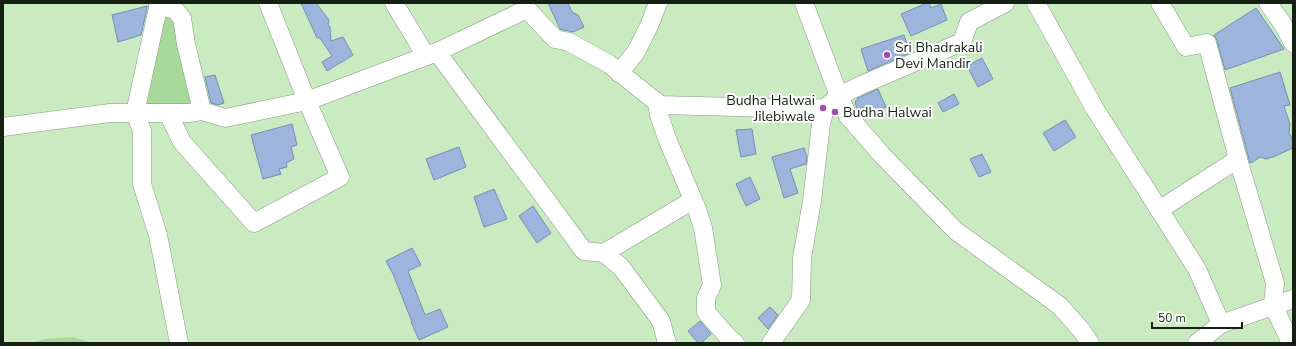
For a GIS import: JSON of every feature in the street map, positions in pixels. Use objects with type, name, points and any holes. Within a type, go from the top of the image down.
[{"type":"street","points":[[168,113],[182,142],[254,223],[340,177],[307,101],[268,3]]},
{"type":"street","points":[[394,3],[431,54],[584,251],[604,253],[621,267],[661,321],[667,343]]},
{"type":"street","points":[[619,73],[636,52],[649,26],[658,3]]},
{"type":"street","points":[[804,3],[848,116],[882,155],[956,231],[1060,306],[1082,331],[1090,343]]},
{"type":"street","points":[[771,343],[801,300],[802,258],[812,201],[821,124],[825,108],[839,96],[962,42],[969,22],[1004,3]]},
{"type":"street","points":[[1036,3],[1094,108],[1197,269],[1221,324]]},
{"type":"street","points":[[1160,3],[1186,47],[1207,43],[1238,159],[1275,283],[1273,305],[1291,343]]},
{"type":"street","points":[[1268,3],[1288,19],[1293,43]]},
{"type":"street","points":[[179,343],[158,235],[142,184],[142,131],[135,113],[158,5],[174,9],[182,18],[186,44],[202,111]]},
{"type":"street","points":[[3,127],[110,113],[189,113],[202,111],[225,118],[307,101],[431,54],[525,6],[555,39],[569,42],[609,64],[660,105],[808,109],[825,108]]},
{"type":"street","points":[[657,102],[659,115],[668,141],[703,228],[712,285],[706,298],[706,312],[735,343]]},
{"type":"street","points":[[1159,210],[1238,159]]},
{"type":"street","points":[[604,253],[693,200]]},
{"type":"street","points":[[1197,343],[1221,324],[1293,299]]},
{"type":"green space","points":[[159,11],[172,11],[198,108],[139,110]]},
{"type":"green space","points":[[73,337],[92,343],[32,343],[45,339]]},
{"type":"building","points":[[301,3],[316,3],[329,20],[328,25],[330,27],[331,41],[343,37],[353,55],[327,71],[322,62],[332,56],[320,38],[317,38]]},
{"type":"building","points":[[548,3],[568,3],[572,12],[578,15],[584,27],[573,32],[560,29]]},
{"type":"building","points":[[929,3],[931,8],[941,4],[947,20],[911,36],[901,14]]},
{"type":"building","points":[[147,6],[141,35],[118,42],[112,15]]},
{"type":"building","points":[[1256,8],[1284,49],[1225,70],[1217,40],[1214,35]]},
{"type":"building","name":"Sri Bhadrakali Devi Mandir","points":[[904,35],[910,53],[868,71],[861,49]]},
{"type":"building","points":[[982,58],[993,79],[978,87],[967,66]]},
{"type":"building","points":[[1280,72],[1290,105],[1284,106],[1290,124],[1289,133],[1293,140],[1293,148],[1266,159],[1260,157],[1250,163],[1230,88]]},
{"type":"building","points":[[215,75],[224,103],[218,105],[211,103],[205,77]]},
{"type":"building","points":[[878,89],[886,107],[863,118],[857,110],[855,102],[858,98]]},
{"type":"building","points":[[954,94],[959,104],[943,112],[938,103]]},
{"type":"building","points":[[1065,120],[1076,137],[1054,151],[1043,133]]},
{"type":"building","points":[[292,124],[297,145],[291,147],[294,159],[286,163],[287,167],[279,169],[281,174],[263,179],[251,135]]},
{"type":"building","points":[[752,129],[756,154],[741,157],[736,130]]},
{"type":"building","points":[[459,147],[466,167],[434,180],[426,159]]},
{"type":"building","points":[[804,148],[807,157],[806,164],[790,169],[798,193],[784,198],[772,157]]},
{"type":"building","points":[[982,154],[991,172],[979,177],[970,159]]},
{"type":"building","points":[[750,177],[760,199],[746,206],[736,184]]},
{"type":"building","points":[[494,189],[507,219],[484,227],[474,197]]},
{"type":"building","points":[[533,206],[551,233],[537,243],[519,216]]},
{"type":"building","points":[[412,248],[421,265],[408,271],[425,315],[440,309],[448,327],[419,340],[393,274],[386,261]]},
{"type":"building","points":[[770,307],[778,315],[768,329],[758,318]]},
{"type":"building","points":[[700,321],[711,334],[701,343],[698,343],[688,331]]},
{"type":"place","name":"Sri Bhadrakali Devi Mandir","points":[[887,55]]},
{"type":"place","name":"Budha Halwai Jilebiwale","points":[[823,108]]},
{"type":"place","name":"Budha Halwai","points":[[835,112]]}]
